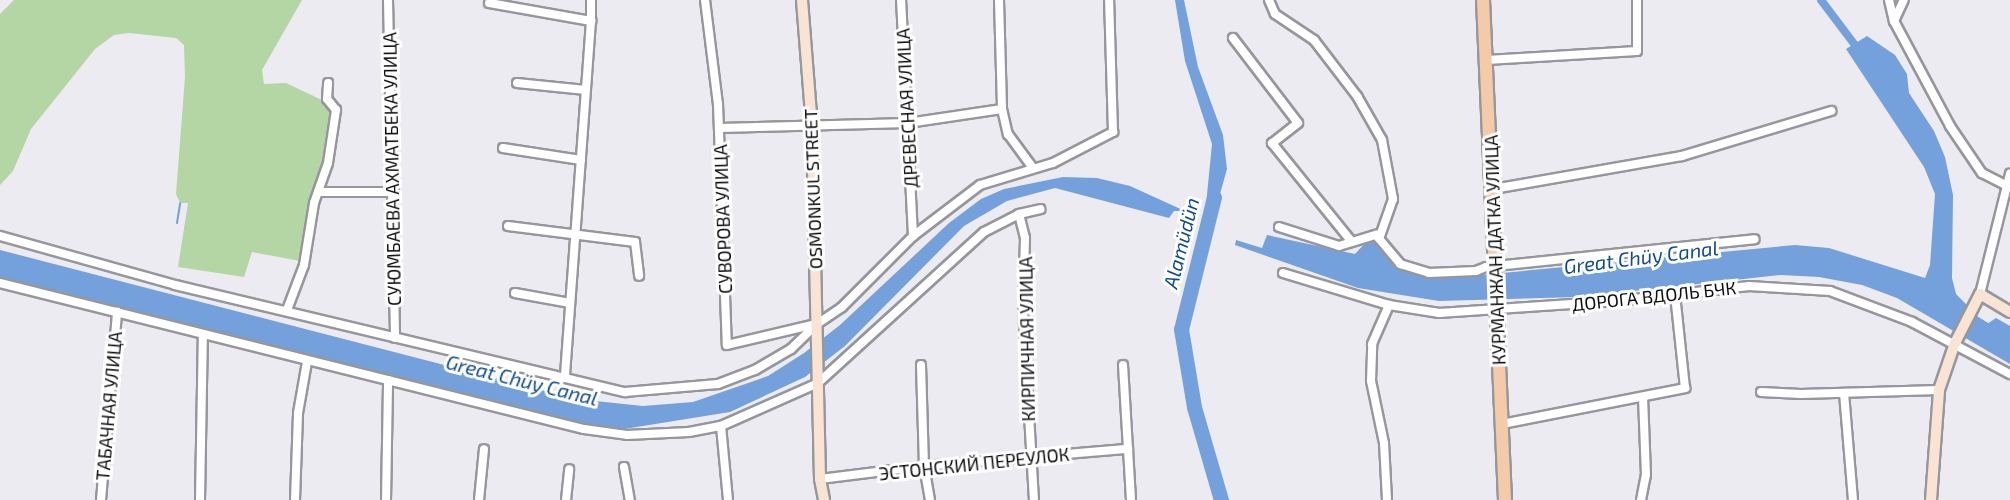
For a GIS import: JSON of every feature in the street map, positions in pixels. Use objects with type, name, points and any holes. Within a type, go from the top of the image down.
[{"type":"main road","name":"КУРМАНЖАН ДАТКА УЛИЦА","points":[[1483,0],[1505,500]]},
{"type":"street","name":"СУЮМБАЕВА АХМАТБЕКА УЛИЦА","points":[[388,0],[394,192],[395,338]]},
{"type":"street","points":[[565,378],[582,160],[591,0]]},
{"type":"street","name":"СУВОРОВА УЛИЦА","points":[[705,0],[720,128],[727,345],[817,327]]},
{"type":"street","name":"OSMONKUL STREET","points":[[802,0],[812,126],[818,380]]},
{"type":"street","name":"ДРЕВЕСНАЯ УЛИЦА","points":[[901,0],[913,236]]},
{"type":"street","points":[[999,0],[1002,109],[1008,134],[1033,168]]},
{"type":"street","points":[[0,236],[175,285],[625,392],[718,384],[754,370],[791,349],[842,307],[913,236],[970,190],[1053,163],[1113,132],[1109,0]]},
{"type":"street","points":[[1269,0],[1275,14],[1314,40],[1357,96],[1382,140],[1393,199],[1379,239]]},
{"type":"street","points":[[1487,60],[1637,51],[1637,0]]},
{"type":"street","points":[[1889,0],[1894,21],[1950,126],[1982,174],[2006,185]]},
{"type":"street","points":[[1894,21],[1904,0]]},
{"type":"street","points":[[489,3],[591,21]]},
{"type":"street","points":[[1233,38],[1298,123],[1272,143],[1352,242]]},
{"type":"street","points":[[287,310],[304,265],[318,192],[328,164],[336,110],[327,99],[328,83]]},
{"type":"street","points":[[517,83],[586,90]]},
{"type":"street","points":[[720,128],[908,123],[1002,109]]},
{"type":"street","points":[[1493,189],[1682,156],[1831,111]]},
{"type":"street","points":[[503,148],[582,160]]},
{"type":"street","points":[[1931,500],[1939,390],[1956,340],[1977,299],[2010,174]]},
{"type":"street","points":[[318,192],[394,192]]},
{"type":"street","points":[[0,283],[307,362],[595,431],[627,435],[688,432],[721,426],[818,380],[984,232],[1019,214],[1040,209]]},
{"type":"street","name":"КИРПИЧНАЯ УЛИЦА","points":[[1019,214],[1025,238],[1023,310],[1034,500]]},
{"type":"street","points":[[508,226],[635,242],[639,276]]},
{"type":"street","points":[[1279,227],[1338,246],[1376,235],[1400,264],[1429,273],[1496,268],[1755,239]]},
{"type":"street","name":"ДОРОГА ВДОЛЬ БЧК","points":[[1284,273],[1389,305],[1439,313],[1749,286],[1830,291],[1956,340],[2010,374]]},
{"type":"street","points":[[515,293],[570,303]]},
{"type":"street","points":[[1502,424],[1685,388],[1675,294]]},
{"type":"street","points":[[1977,299],[2010,312]]},
{"type":"street","points":[[1387,500],[1384,443],[1371,381],[1372,344],[1389,305]]},
{"type":"street","name":"ТАБАЧНАЯ УЛИЦА","points":[[101,500],[117,312]]},
{"type":"street","points":[[200,500],[203,334]]},
{"type":"street","points":[[295,500],[298,412],[307,362]]},
{"type":"street","points":[[1123,364],[1131,500]]},
{"type":"street","points":[[921,365],[924,466],[930,500]]},
{"type":"street","points":[[386,500],[388,380]]},
{"type":"street","points":[[818,380],[820,479],[824,500]]},
{"type":"street","points":[[1761,392],[1844,393],[1939,390]]},
{"type":"street","points":[[1844,393],[1853,500]]},
{"type":"street","points":[[1641,500],[1646,475],[1643,398]]},
{"type":"street","points":[[721,426],[722,465],[728,500]]},
{"type":"street","points":[[480,500],[484,449]]},
{"type":"street","name":"ЭСТОНСКИЙ ПЕРЕУЛОК","points":[[820,479],[924,466],[1128,449]]},
{"type":"street","points":[[624,467],[630,500]]},
{"type":"street","points":[[566,500],[569,469]]},
{"type":"green space","points":[[14,0],[302,0],[262,70],[264,84],[286,83],[324,101],[332,120],[326,159],[311,203],[300,261],[252,252],[244,277],[178,267],[188,203],[180,203],[176,194],[185,77],[184,45],[176,38],[129,33],[114,35],[95,49],[31,129],[13,171],[0,185],[0,14]]},
{"type":"water","points":[[1175,0],[1184,0],[1198,67],[1223,135],[1227,169],[1213,219],[1205,215],[1212,144],[1185,61]]},
{"type":"water","points":[[1867,36],[1895,55],[1907,74],[1909,93],[1934,131],[1945,157],[1953,195],[1952,278],[1956,294],[1968,306],[1963,316],[1984,326],[1996,318],[2010,326],[2010,364],[1897,298],[1862,285],[1819,277],[1781,275],[1578,297],[1439,301],[1358,288],[1235,245],[1236,240],[1262,248],[1267,235],[1355,254],[1367,241],[1373,241],[1393,264],[1439,274],[1470,276],[1795,245],[1829,248],[1925,278],[1930,265],[1935,194],[1924,167],[1846,49]]},
{"type":"water","points":[[1063,177],[1097,178],[1130,186],[1185,211],[1174,211],[1169,218],[1055,188],[1007,201],[964,226],[845,346],[805,377],[730,412],[618,430],[577,423],[0,278],[0,250],[576,399],[643,406],[693,402],[768,376],[804,353],[840,325],[949,223],[981,199],[1004,189]]},
{"type":"waterway","points":[[1821,0],[1861,53]]},
{"type":"waterway","name":"Alamüdün","points":[[1214,197],[1181,329],[1194,407],[1221,500]]},
{"type":"waterway","points":[[177,223],[180,203]]},
{"type":"waterway","name":"Great Chüy Canal","points":[[1964,313],[2010,341]]}]
